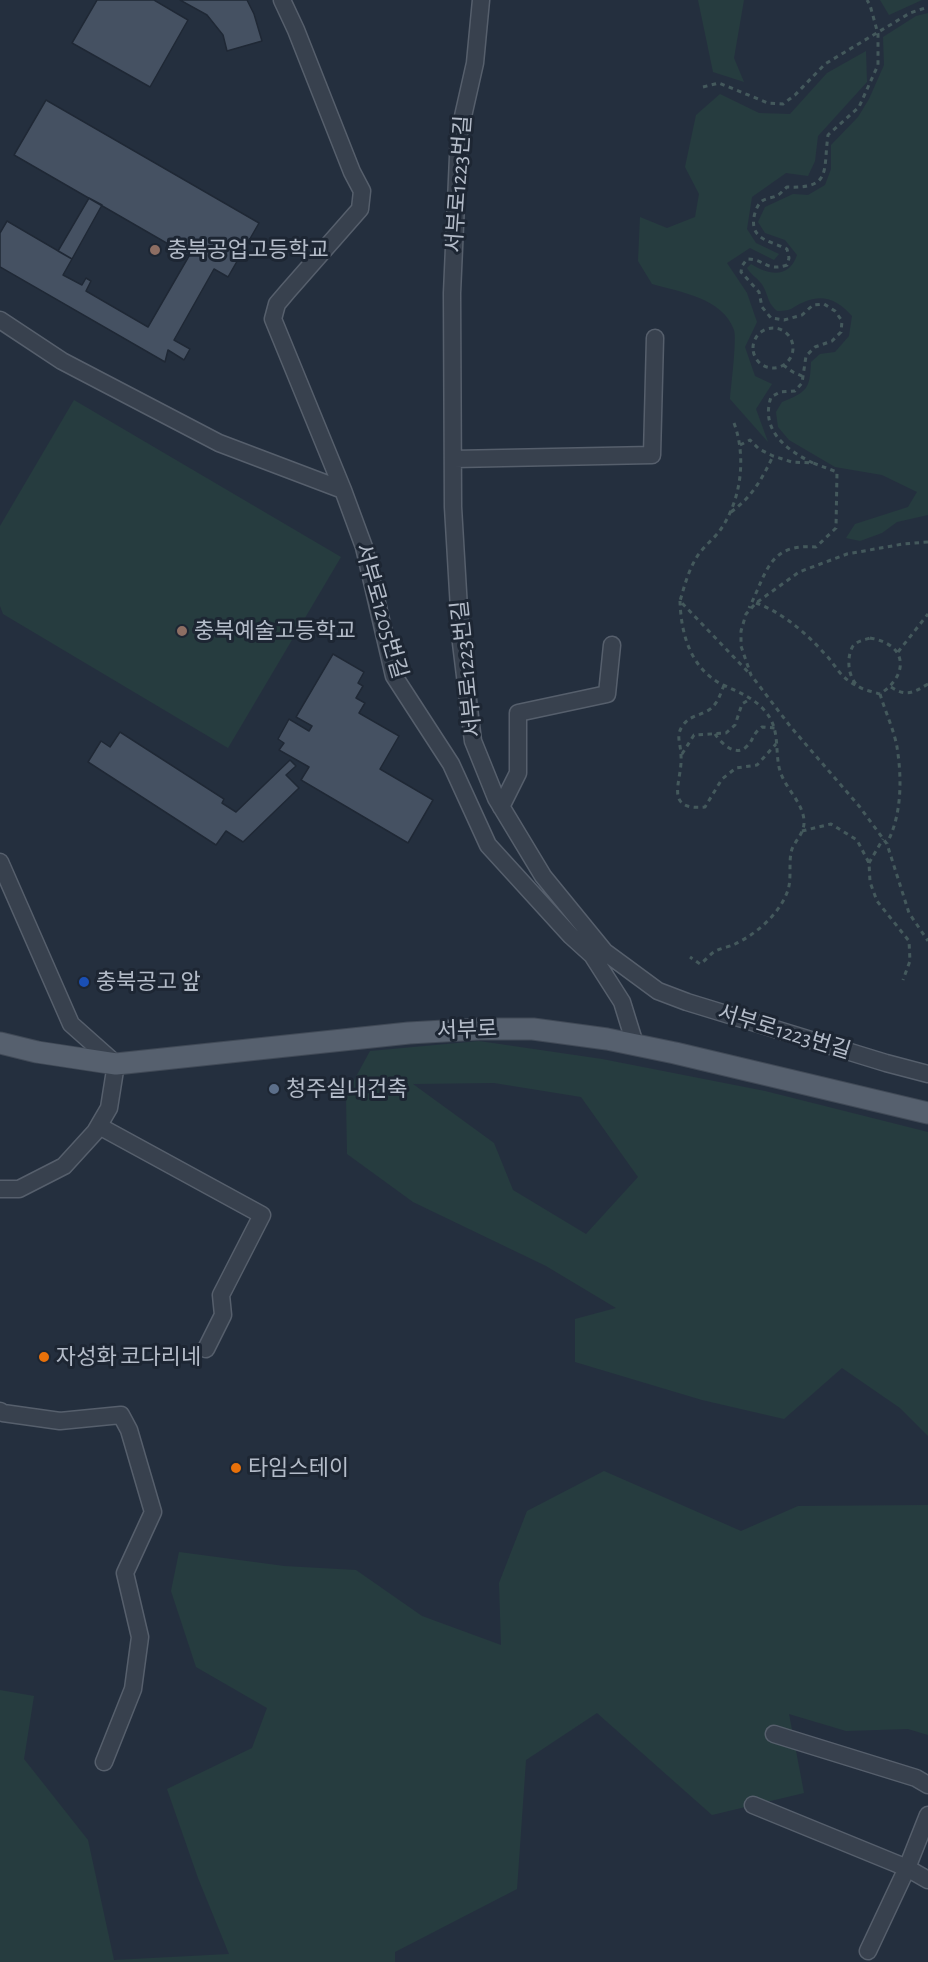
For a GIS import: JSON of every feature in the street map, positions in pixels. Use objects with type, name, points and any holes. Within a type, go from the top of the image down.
[{"type":"main road","name":"서부로","points":[[0,1043],[37,1052],[116,1064],[409,1033],[533,1029],[635,1044],[928,1113]]},
{"type":"street","points":[[282,0],[352,172],[362,191],[360,209],[278,304],[273,319],[343,490]]},
{"type":"street","name":"서부로1223번길","points":[[481,0],[475,63],[459,134],[452,293],[453,507],[461,643],[472,741],[501,807],[546,879],[605,952],[657,991],[886,1064],[928,1074]]},
{"type":"street","points":[[0,320],[62,361],[219,443],[343,490]]},
{"type":"street","points":[[454,459],[652,455],[655,338]]},
{"type":"street","name":"서부로1205번길","points":[[343,490],[364,547],[394,676],[451,764],[488,845],[571,936],[592,955],[622,1002],[635,1044]]},
{"type":"street","points":[[501,807],[518,773],[518,713],[607,694],[612,645]]},
{"type":"street","points":[[0,862],[71,1024],[116,1064],[109,1108],[95,1132],[64,1166],[19,1189],[0,1190]]},
{"type":"street","points":[[530,890],[546,879]]},
{"type":"street","points":[[99,1126],[262,1215],[221,1295],[223,1315],[206,1348]]},
{"type":"street","points":[[0,1411],[60,1421],[121,1415],[129,1430],[153,1512],[125,1574],[140,1637],[133,1689],[104,1762]]},
{"type":"street","points":[[774,1734],[916,1778],[928,1785]]},
{"type":"street","points":[[753,1805],[907,1868],[928,1880]]},
{"type":"street","points":[[868,1951],[907,1868],[928,1815]]},
{"type":"path","points":[[751,675],[741,646],[741,631],[746,614],[773,558],[798,546],[816,547],[836,528],[837,472],[797,455],[780,443],[769,425],[768,407],[771,397],[780,392],[795,391],[802,383],[806,356],[815,347],[832,341],[841,332],[842,321],[836,311],[824,304],[813,305],[802,315],[784,320],[771,318],[762,307],[759,292],[741,272],[742,266],[747,259],[755,259],[766,267],[779,268],[787,265],[789,258],[787,249],[766,242],[753,228],[756,209],[762,201],[777,196],[786,187],[804,188],[815,185],[824,175],[828,135],[859,107],[878,65],[878,34],[867,0]]},
{"type":"path","points":[[703,87],[719,83],[768,104],[783,104],[825,64],[910,13],[928,7]]},
{"type":"path","points":[[775,328],[777,318]]},
{"type":"path","points":[[775,328],[784,331],[792,341],[793,354],[783,365],[773,368],[766,367],[756,358],[753,345],[760,333],[766,329],[775,328]]},
{"type":"path","points":[[783,365],[803,376]]},
{"type":"path","points":[[690,957],[700,964],[714,952],[757,932],[775,912],[788,891],[792,849],[802,831],[804,822],[799,803],[779,769],[775,728],[765,712],[750,699],[699,668],[691,655],[681,622],[680,601],[686,579],[701,551],[718,533],[730,513],[738,487],[740,445],[734,423]]},
{"type":"path","points":[[740,445],[750,440],[759,449],[773,456],[792,462],[813,463]]},
{"type":"path","points":[[730,513],[746,502],[760,484],[773,456]]},
{"type":"path","points":[[746,614],[756,603],[800,572],[847,554],[928,542]]},
{"type":"path","points":[[680,601],[751,675],[790,726],[860,806],[887,844],[909,913],[928,941]]},
{"type":"path","points":[[756,603],[772,609],[798,627],[826,654],[843,679],[880,694]]},
{"type":"path","points":[[898,652],[928,614]]},
{"type":"path","points":[[858,687],[850,673],[849,659],[853,647],[860,641],[870,638],[883,640],[896,648],[901,659],[899,675],[891,687],[880,694]]},
{"type":"path","points":[[891,687],[900,693],[915,692],[928,684]]},
{"type":"path","points":[[724,685],[719,700],[707,711],[692,716],[678,734],[681,755],[676,789],[681,802],[692,808],[705,807],[722,779],[736,768],[757,765],[777,743]]},
{"type":"path","points":[[880,694],[897,746],[899,783],[898,810],[893,832],[887,844]]},
{"type":"path","points":[[681,755],[694,735],[726,733],[735,725],[742,704],[750,699]]},
{"type":"path","points":[[715,734],[722,745],[730,749],[742,750],[748,746],[754,733],[762,727],[775,728]]},
{"type":"path","points":[[802,831],[831,824],[857,840],[868,862],[870,882],[877,901],[909,941],[910,961],[903,980]]},
{"type":"path","points":[[868,862],[884,839]]},
{"type":"green space","points":[[698,0],[744,0],[734,58],[744,82],[713,72]]},
{"type":"green space","points":[[880,0],[922,0],[889,15]]},
{"type":"green space","points":[[928,13],[928,515],[897,522],[882,533],[860,541],[846,538],[855,524],[908,507],[917,492],[882,475],[835,467],[789,440],[778,427],[776,412],[782,402],[806,388],[810,378],[811,362],[820,354],[835,352],[849,336],[852,316],[842,306],[831,300],[818,298],[790,309],[777,311],[761,284],[747,268],[751,264],[764,271],[777,273],[789,268],[793,263],[797,255],[785,240],[765,233],[758,222],[765,207],[793,194],[808,195],[825,185],[831,169],[831,145],[858,117],[884,65],[883,37],[916,16]]},
{"type":"green space","points":[[866,51],[867,82],[818,136],[815,161],[808,176],[786,173],[752,197],[747,229],[756,243],[779,254],[774,260],[750,248],[727,263],[747,293],[757,322],[745,347],[755,376],[772,384],[756,409],[768,442],[730,399],[735,335],[728,319],[711,303],[652,284],[638,261],[640,217],[667,228],[695,217],[699,194],[685,167],[696,115],[720,94],[759,113],[790,114],[827,73]]},
{"type":"green space","points":[[74,400],[341,557],[228,748],[3,614],[0,606],[0,526]]},
{"type":"green space","points":[[479,1041],[602,1059],[765,1091],[928,1132],[928,1436],[900,1408],[842,1368],[784,1419],[702,1400],[575,1362],[575,1319],[616,1308],[546,1266],[413,1202],[347,1154],[346,1095],[370,1051]],"holes":[[[494,1083],[581,1097],[638,1177],[586,1234],[513,1190],[494,1143],[413,1084]]]},
{"type":"green space","points":[[604,1471],[741,1531],[798,1506],[928,1505],[928,1735],[908,1729],[846,1731],[789,1714],[804,1793],[712,1815],[597,1713],[526,1760],[517,1889],[395,1952],[395,1962],[0,1962],[0,1690],[34,1696],[24,1759],[88,1840],[114,1960],[229,1954],[198,1878],[167,1789],[252,1748],[267,1708],[196,1667],[171,1591],[179,1552],[284,1566],[356,1570],[422,1616],[501,1645],[499,1583],[527,1511]]},
{"type":"building","points":[[97,0],[154,0],[188,20],[150,87],[72,43]]},
{"type":"building","points":[[180,0],[247,0],[262,41],[227,51],[223,35],[207,15]]},
{"type":"building","points":[[46,100],[259,223],[228,277],[214,269],[174,340],[190,349],[184,360],[168,350],[165,362],[0,267],[0,233],[7,221],[72,259],[63,275],[82,285],[86,278],[91,281],[86,291],[148,327],[189,256],[14,155]]},
{"type":"building","points":[[89,198],[102,205],[72,259],[58,251]]},
{"type":"building","points":[[333,654],[364,672],[358,683],[363,686],[356,698],[365,703],[359,713],[399,736],[380,769],[433,800],[408,843],[301,780],[309,767],[279,750],[284,743],[278,739],[289,719],[309,731],[312,726],[296,717]]},
{"type":"building","points":[[120,732],[224,799],[222,803],[236,812],[290,760],[296,766],[286,775],[299,788],[243,842],[226,831],[216,845],[88,762],[101,741],[110,747]]},
{"type":"place","name":"충북공업고등학교","points":[[155,250]]},
{"type":"place","name":"충북예술고등학교","points":[[182,631]]},
{"type":"place","name":"충북공고 앞","points":[[84,982]]},
{"type":"place","name":"청주실내건축","points":[[274,1089]]},
{"type":"place","name":"자성화 코다리네","points":[[44,1357]]},
{"type":"place","name":"타임스테이","points":[[236,1468]]}]
